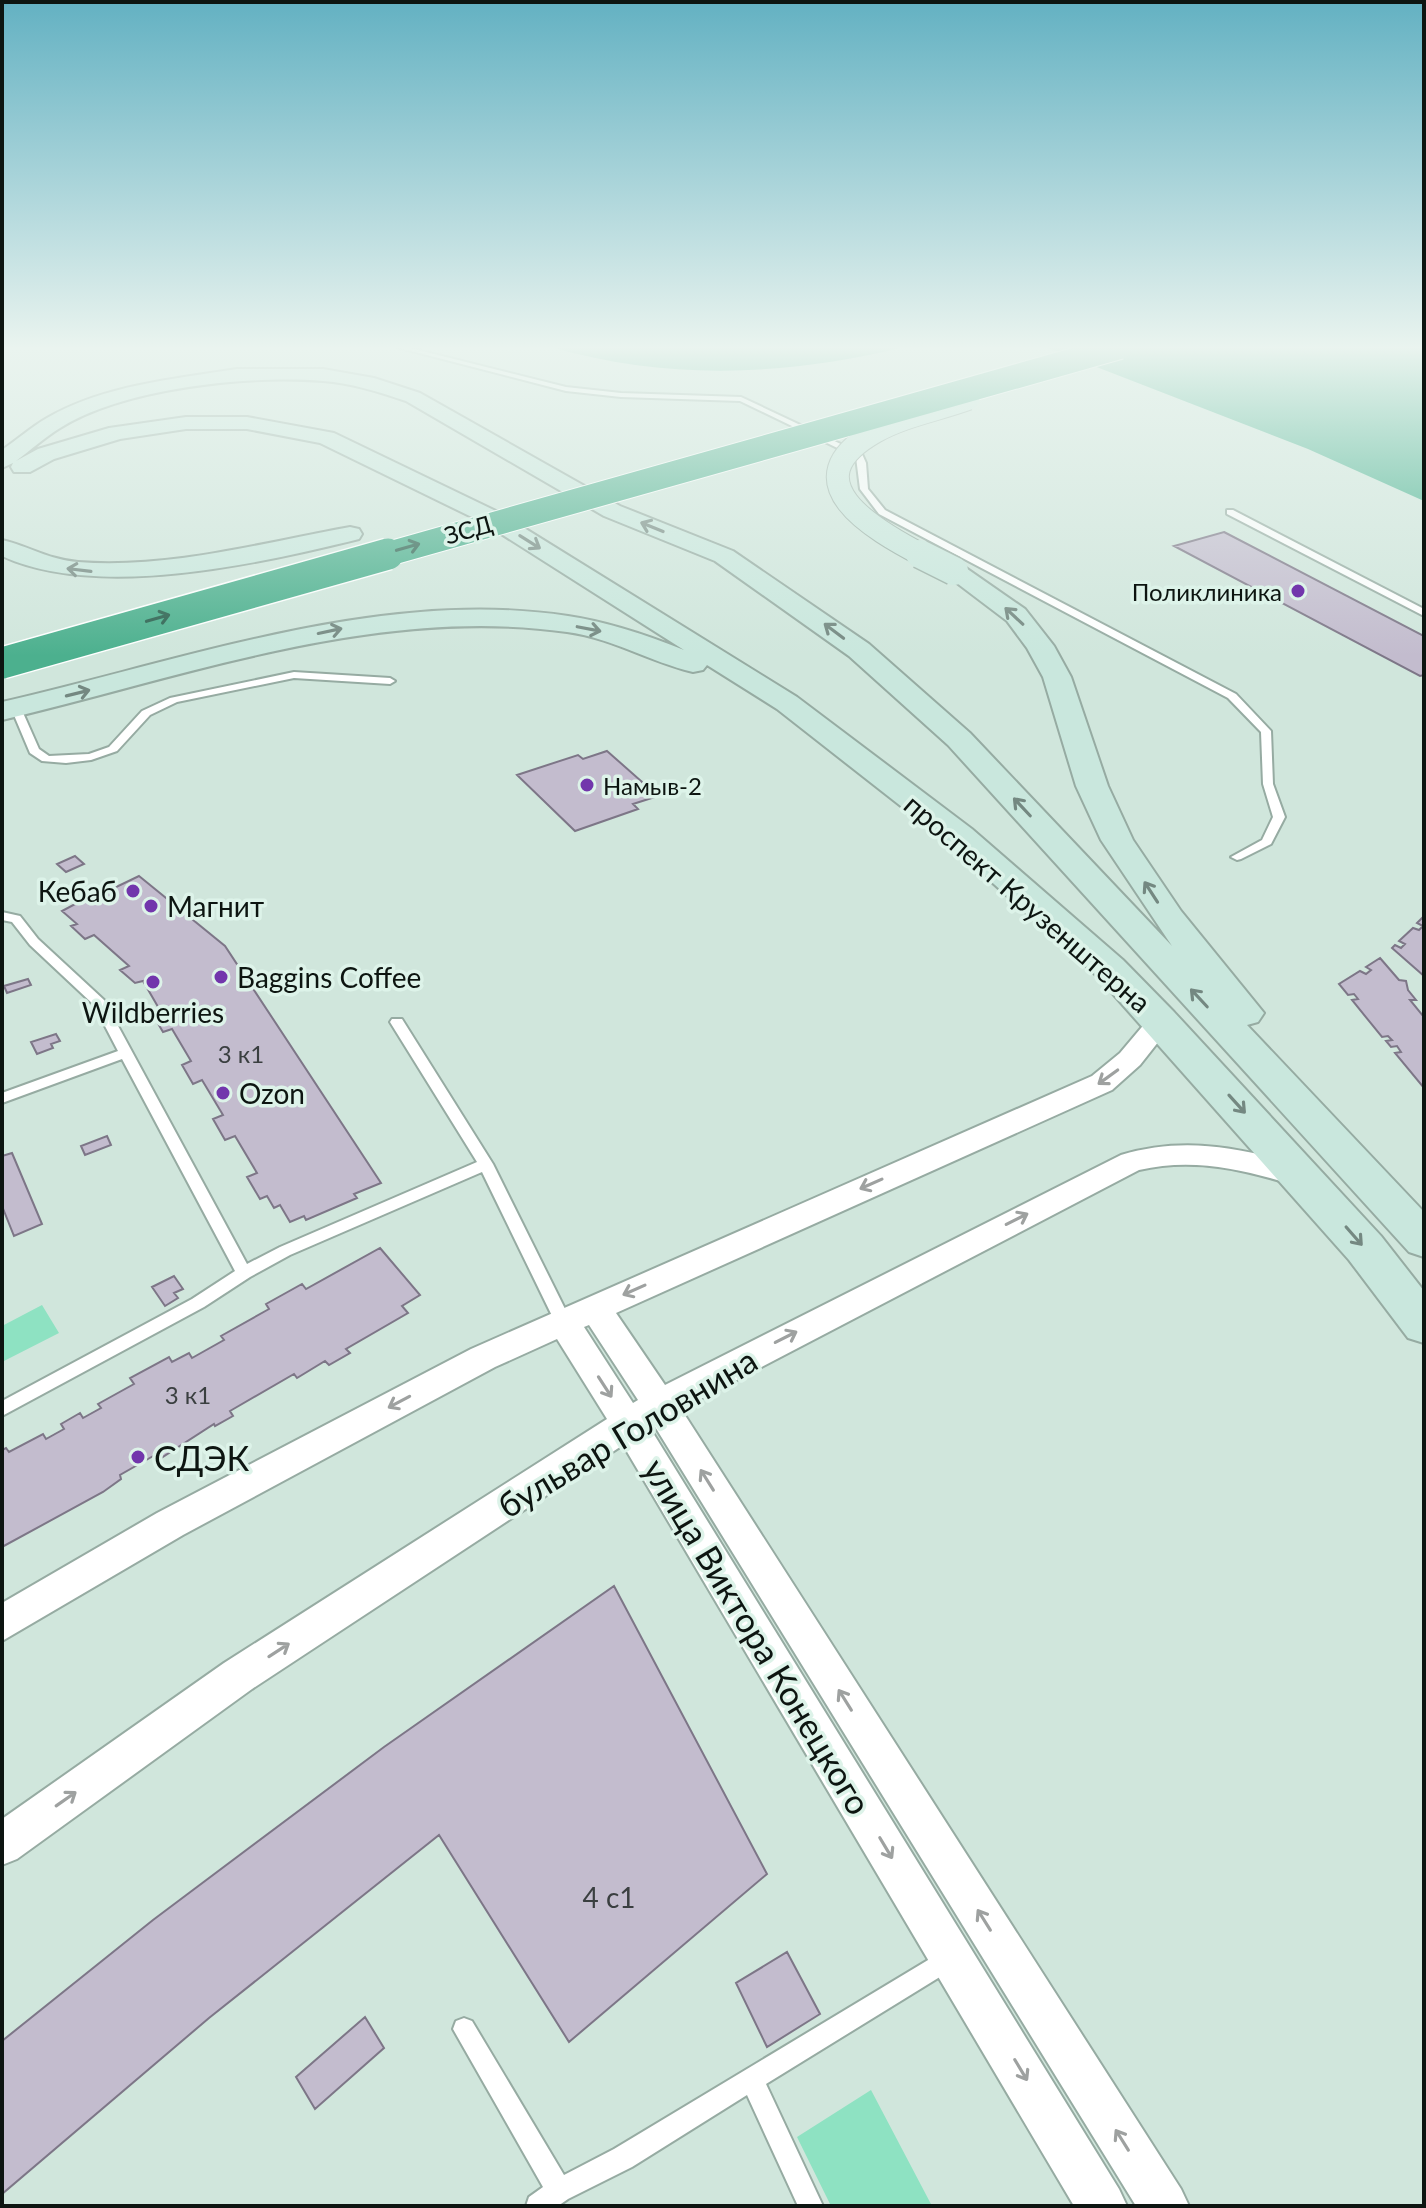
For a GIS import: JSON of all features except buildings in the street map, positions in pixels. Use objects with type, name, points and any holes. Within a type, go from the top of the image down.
[{"type":"highway","name":"ЗСД","points":[[2,663],[756,450]]},
{"type":"highway","name":"ЗСД","points":[[422,515],[581,472]]},
{"type":"highway","points":[[123,597],[379,527]]},
{"type":"main road","name":"проспект Крузенштерна","points":[[2,480],[46,454],[59,450]]},
{"type":"main road","name":"проспект Крузенштерна","points":[[352,450],[492,518],[787,703],[960,836],[1110,968],[1161,1021],[1365,1248],[1424,1325]]},
{"type":"main road","name":"проспект Крузенштерна","points":[[506,450],[612,511],[724,556],[859,650],[959,739],[1424,1239]]},
{"type":"main road","points":[[850,450],[839,458],[835,485],[861,518],[908,548],[954,571],[1016,615],[1040,646],[1057,677],[1092,786],[1117,840],[1168,918],[1424,1239]]},
{"type":"main road","points":[[2,547],[44,564],[100,572],[218,559],[350,534]]},
{"type":"main road","points":[[9,709],[343,629],[435,618],[496,617],[548,622],[623,637],[686,660],[719,677],[775,709],[960,836]]},
{"type":"street","points":[[2,1623],[170,1524],[483,1358],[1102,1083],[1130,1059],[1161,1021]]},
{"type":"street","name":"бульвар Головнина","points":[[2,1844],[238,1676],[644,1414],[1131,1162],[1177,1151],[1232,1156],[1303,1177]]},
{"type":"street","name":"улица Виктора Конецкого","points":[[579,1314],[1164,2206]]},
{"type":"street","name":"улица Виктора Конецкого","points":[[644,1414],[951,1956],[1102,2206]]},
{"type":"lane","points":[[846,450],[859,456],[862,489],[882,512],[1219,689],[1241,705],[1266,731],[1268,784],[1279,817],[1267,842],[1237,857]]},
{"type":"lane","points":[[1230,512],[1424,613]]},
{"type":"lane","points":[[9,709],[34,751],[46,759],[66,760],[91,757],[113,749],[146,713],[174,700],[294,675],[390,681]]},
{"type":"lane","points":[[2,916],[16,919],[34,942],[99,1003],[244,1273]]},
{"type":"lane","name":"улица Виктора Конецкого","points":[[397,1022],[579,1314]]},
{"type":"lane","points":[[2,1098],[126,1053]]},
{"type":"lane","points":[[2,1409],[198,1303],[285,1251],[486,1164]]},
{"type":"lane","points":[[538,2206],[559,2190],[623,2158],[951,1956]]},
{"type":"lane","points":[[464,2029],[559,2190]]},
{"type":"lane","points":[[752,2079],[811,2206]]},
{"type":"shaded area","points":[[1310,450],[1424,450],[1424,501]]},
{"type":"shaded area","points":[[42,1305],[59,1333],[2,1362],[2,1326]]},
{"type":"shaded area","points":[[871,2090],[932,2206],[831,2206],[797,2137]]},
{"type":"place","name":"Поликлиника","points":[[1298,591]]},
{"type":"place","name":"Намыв-2","points":[[587,785]]},
{"type":"place","name":"Кебаб","points":[[133,891]]},
{"type":"place","name":"Магнит","points":[[151,906]]},
{"type":"place","name":"Baggins Coffee","points":[[221,977]]},
{"type":"place","name":"Wildberries","points":[[153,982]]},
{"type":"place","name":"Ozon","points":[[223,1093]]},
{"type":"place","name":"СДЭК","points":[[138,1457]]}]
